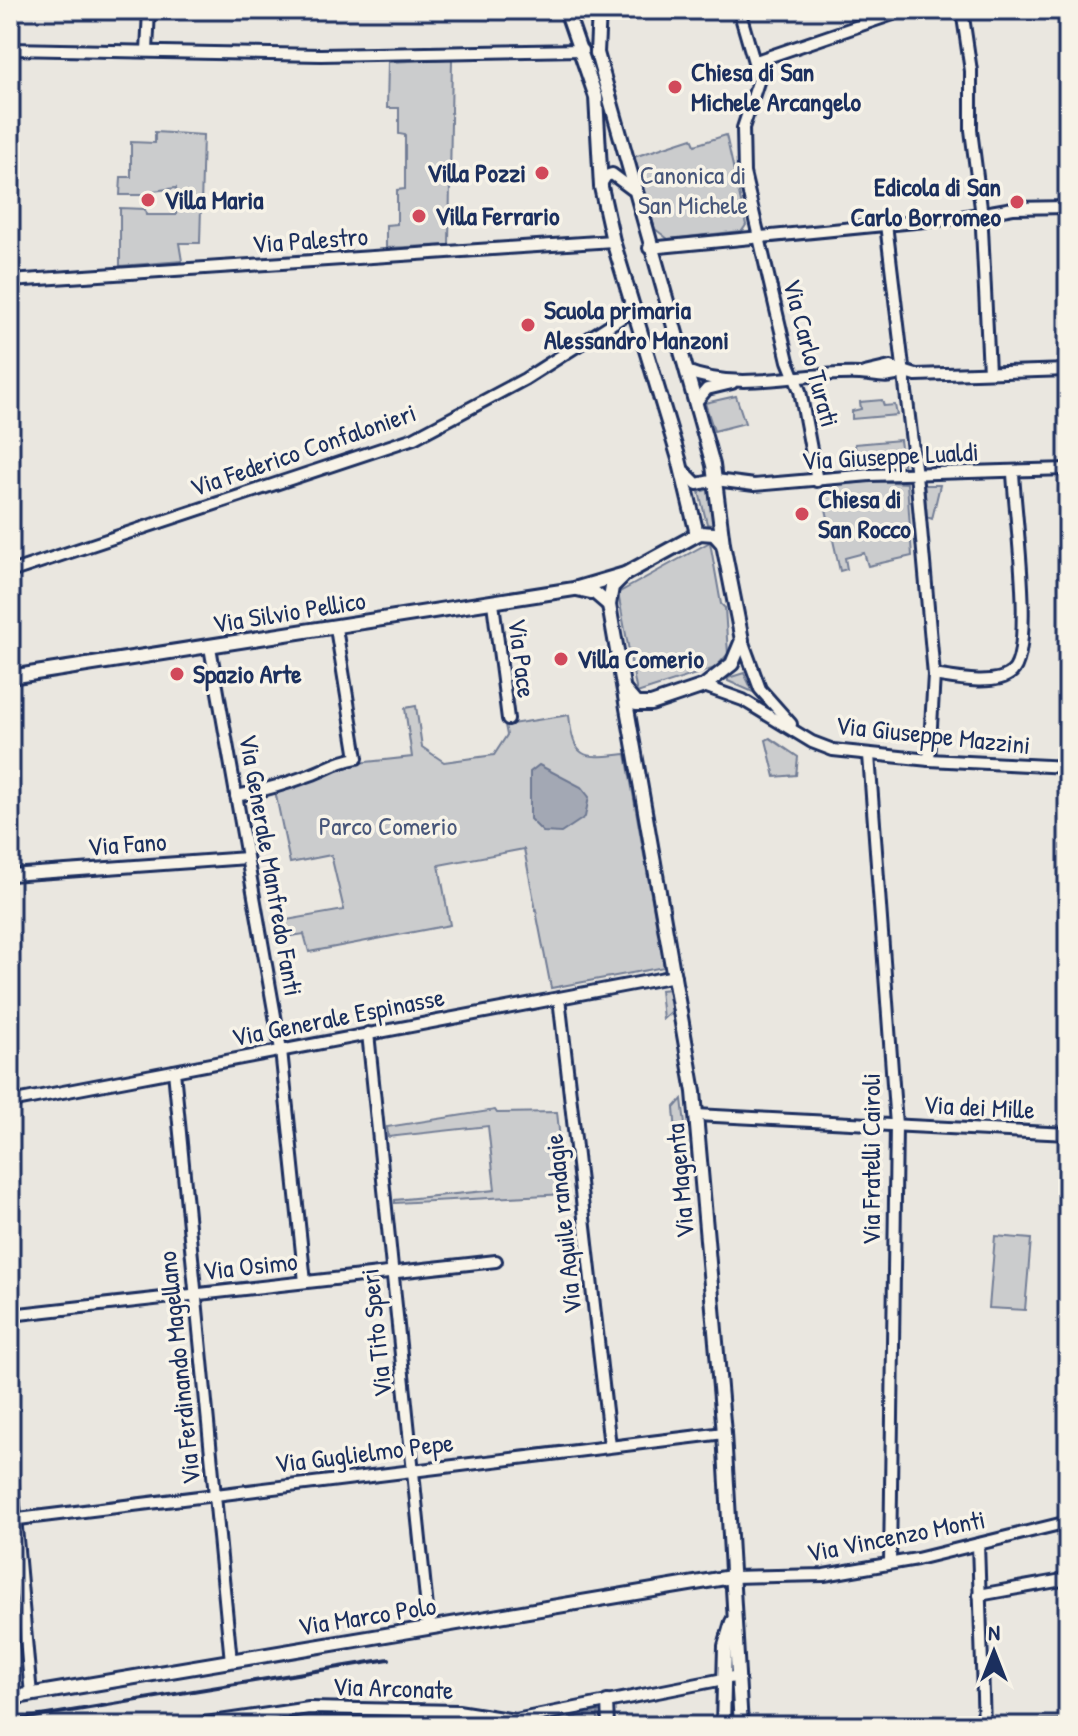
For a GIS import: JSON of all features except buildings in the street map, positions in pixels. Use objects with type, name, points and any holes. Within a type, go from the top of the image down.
[{"type":"street","points":[[147,51],[149,10]]},
{"type":"street","points":[[739,10],[756,61],[905,10]]},
{"type":"street","points":[[962,10],[971,71],[971,130],[981,214],[989,372]]},
{"type":"street","points":[[569,16],[586,31],[600,16]]},
{"type":"street","points":[[569,16],[597,101],[601,187],[613,241],[679,459],[697,534],[714,534],[723,544]]},
{"type":"street","name":"Via Giuseppe Mazzini","points":[[600,16],[597,53],[632,189],[696,402],[716,480],[723,544],[742,640],[760,689],[798,732]]},
{"type":"street","points":[[10,49],[338,55],[582,50]]},
{"type":"street","name":"Via Carlo Turati","points":[[756,61],[758,84],[744,124],[743,147],[756,237],[800,391],[817,481]]},
{"type":"street","points":[[601,187],[606,176],[612,174],[632,189]]},
{"type":"street","points":[[649,248],[981,214],[1013,208],[1068,207]]},
{"type":"street","points":[[886,224],[916,476],[934,675],[929,760]]},
{"type":"street","name":"Via Palestro","points":[[10,281],[613,241]]},
{"type":"street","name":"Via Federico Confalonieri","points":[[10,572],[414,438],[525,379],[635,309]]},
{"type":"street","points":[[696,402],[707,389],[742,380],[861,374],[890,367],[902,373],[1068,370]]},
{"type":"street","points":[[686,371],[742,380]]},
{"type":"street","name":"Via Giuseppe Lualdi","points":[[679,459],[692,482],[703,484],[716,480],[744,485],[870,475],[1068,469]]},
{"type":"street","points":[[934,675],[990,679],[1012,673],[1020,659],[1023,635],[1013,472]]},
{"type":"street","name":"Via Silvio Pellico","points":[[10,677],[574,589],[625,574],[697,534]]},
{"type":"street","points":[[609,605],[612,587],[625,574]]},
{"type":"street","points":[[574,589],[595,593],[609,605]]},
{"type":"street","name":"Via Pace","points":[[493,603],[508,719]]},
{"type":"street","name":"Via Magenta","points":[[609,605],[675,976],[696,1115],[724,1433],[731,1577],[732,1622],[725,1646],[723,1726]]},
{"type":"street","points":[[236,796],[274,788],[314,774],[334,762],[357,758],[336,628]]},
{"type":"street","points":[[624,689],[636,704],[651,704],[704,686],[732,664],[742,640]]},
{"type":"street","name":"Via Generale Manfredo Fanti","points":[[210,647],[281,1050],[305,1282]]},
{"type":"street","name":"Via Giuseppe Mazzini","points":[[704,686],[743,700],[824,747],[869,755],[929,760],[1068,767]]},
{"type":"street","points":[[633,739],[635,719],[651,704]]},
{"type":"street","name":"Via Fratelli Cairoli","points":[[869,755],[896,1125],[890,1563]]},
{"type":"street","name":"Via Fano","points":[[10,875],[247,858]]},
{"type":"street","name":"Via Generale Espinasse","points":[[10,1102],[675,976]]},
{"type":"street","name":"Via Aquile randagie","points":[[559,998],[610,1446]]},
{"type":"street","name":"Via Tito Speri","points":[[368,1033],[429,1628]]},
{"type":"street","name":"Via Ferdinando Magellano","points":[[174,1071],[231,1661]]},
{"type":"street","name":"Via dei Mille","points":[[696,1115],[1068,1134]]},
{"type":"street","name":"Via Osimo","points":[[10,1315],[496,1261]]},
{"type":"street","name":"Via Guglielmo Pepe","points":[[13,1520],[724,1433]]},
{"type":"street","points":[[10,1461],[31,1695]]},
{"type":"street","name":"Via Vincenzo Monti","points":[[731,1577],[824,1575],[1068,1522]]},
{"type":"street","points":[[978,1544],[984,1726]]},
{"type":"street","name":"Via Marco Polo","points":[[10,1698],[731,1577]]},
{"type":"street","points":[[979,1595],[1068,1579]]},
{"type":"street","name":"Via Magenta","points":[[732,1622],[737,1633],[741,1726]]},
{"type":"street","name":"Via Arconate","points":[[190,1726],[309,1708],[458,1711],[524,1722],[607,1701],[739,1676]]},
{"type":"street","points":[[607,1701],[608,1726]]},
{"type":"green space","points":[[452,59],[449,245],[386,248],[386,225],[397,224],[397,190],[405,189],[405,135],[399,134],[399,108],[387,108],[388,62]]},
{"type":"green space","points":[[155,132],[203,135],[200,243],[179,243],[182,261],[120,266],[120,208],[145,209],[146,215],[176,215],[176,188],[153,191],[152,195],[120,195],[121,177],[131,177],[131,142],[155,143]]},
{"type":"green space","name":"Canonica di San Michele","points":[[726,135],[746,225],[742,231],[668,239],[655,229],[634,157],[692,138],[695,145]]},
{"type":"green space","points":[[736,396],[745,423],[714,431],[705,403]]},
{"type":"green space","points":[[882,400],[884,406],[895,405],[897,415],[852,419],[852,411],[861,409],[860,402]]},
{"type":"green space","points":[[900,440],[904,470],[857,471],[855,444]]},
{"type":"green space","points":[[874,481],[907,483],[912,556],[868,566],[864,553],[845,558],[847,569],[840,571],[821,487]]},
{"type":"green space","points":[[924,485],[940,485],[932,519],[927,517]]},
{"type":"green space","points":[[710,489],[718,528],[707,524],[699,492]]},
{"type":"green space","points":[[710,542],[721,604],[725,608],[728,654],[715,668],[637,693],[618,593]]},
{"type":"green space","points":[[744,673],[753,692],[728,681],[728,678]]},
{"type":"green space","name":"Parco Comerio","points":[[416,706],[422,747],[444,762],[494,755],[507,735],[505,725],[569,715],[574,741],[584,754],[626,754],[664,967],[551,988],[524,849],[439,865],[450,925],[309,952],[304,934],[278,938],[275,922],[344,910],[331,855],[290,863],[275,791],[357,763],[412,757],[405,708]]},
{"type":"green space","points":[[770,738],[798,757],[796,775],[775,777],[766,740]]},
{"type":"green space","points":[[670,989],[672,1011],[663,1019],[660,990]]},
{"type":"green space","points":[[682,1099],[686,1133],[676,1134],[674,1108]]},
{"type":"green space","points":[[495,1110],[497,1113],[557,1112],[566,1194],[395,1203],[395,1200],[495,1190],[488,1126],[388,1137],[387,1127]]},
{"type":"green space","points":[[995,1236],[1031,1239],[1025,1310],[989,1308]]},
{"type":"green space","points":[[598,1712],[598,1726],[537,1726]]},
{"type":"green space","points":[[1068,1719],[1068,1726],[995,1726],[994,1720]]},
{"type":"shaded area","points":[[539,765],[581,787],[589,797],[585,817],[561,833],[543,832],[530,819],[530,772]]},
{"type":"railway","points":[[10,1721],[389,1659]]},
{"type":"place","name":"Chiesa di San Michele Arcangelo","points":[[675,87]]},
{"type":"place","name":"Villa Pozzi","points":[[542,173]]},
{"type":"place","name":"Villa Maria","points":[[148,200]]},
{"type":"place","name":"Edicola di San Carlo Borromeo","points":[[1017,202]]},
{"type":"place","name":"Villa Ferrario","points":[[419,216]]},
{"type":"place","name":"Scuola primaria Alessandro Manzoni","points":[[528,325]]},
{"type":"place","name":"Chiesa di San Rocco","points":[[802,514]]},
{"type":"place","name":"Villa Comerio","points":[[561,659]]},
{"type":"place","name":"Spazio Arte","points":[[177,674]]}]
